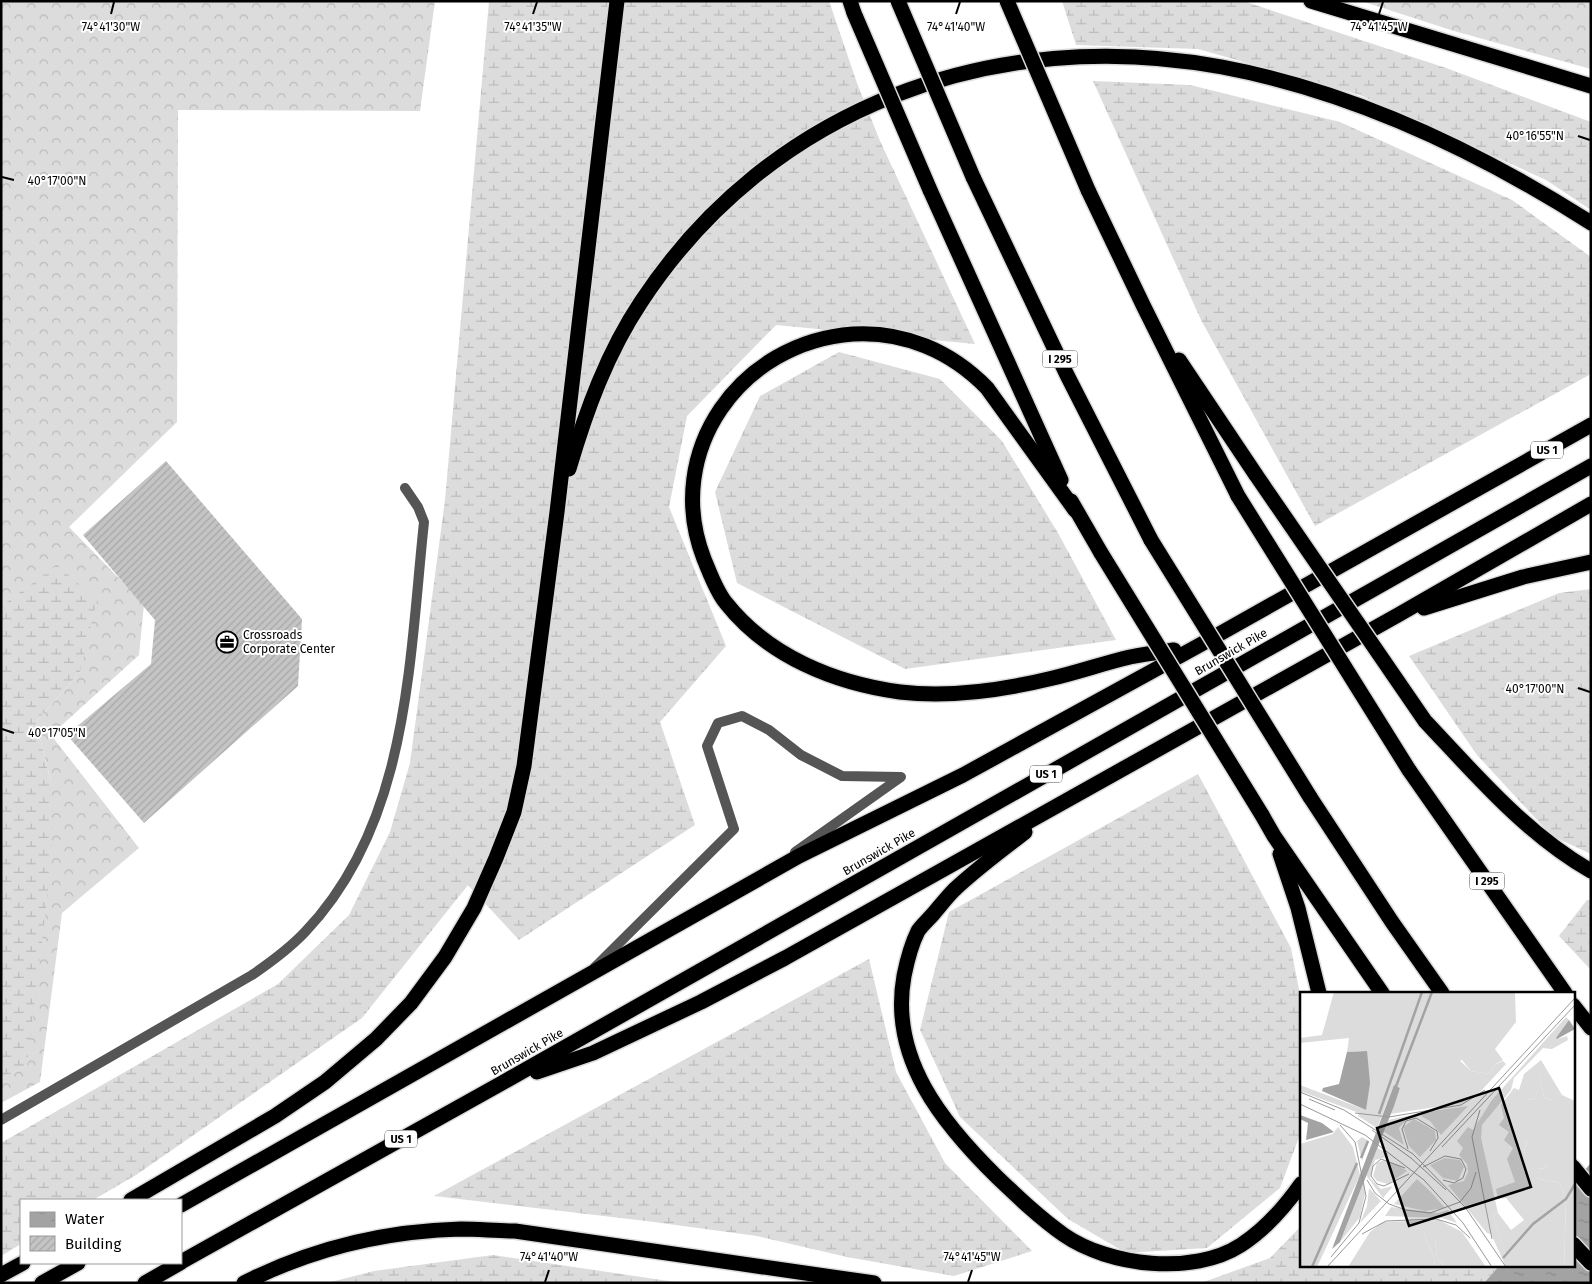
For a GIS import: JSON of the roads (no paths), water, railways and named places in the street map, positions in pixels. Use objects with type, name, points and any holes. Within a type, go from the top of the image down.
[{"type":"highway","points":[[132,1199],[275,1116],[325,1082],[376,1039],[410,1003],[445,957],[474,908],[514,812],[524,766],[557,512],[617,1]]},
{"type":"highway","name":"I 295","points":[[898,1],[973,177],[1068,375],[1151,540],[1310,797],[1392,922],[1441,992]]},
{"type":"highway","name":"I 295","points":[[1007,1],[1088,190],[1238,496],[1409,770],[1564,992]]},
{"type":"highway","points":[[1311,1],[1591,86]]},
{"type":"highway","points":[[852,7],[930,190],[1074,510]]},
{"type":"highway","points":[[557,512],[589,405],[608,360],[640,304],[672,259],[708,217],[756,174],[792,148],[842,119],[905,90],[984,68],[1050,58],[1107,56],[1169,60],[1213,66],[1287,82],[1350,101],[1421,130],[1496,166],[1591,223]]},
{"type":"highway","points":[[1143,305],[1256,475],[1425,721],[1487,787],[1527,824],[1568,858],[1591,871]]},
{"type":"highway","points":[[1198,646],[1131,657],[1051,678],[949,694],[901,692],[859,684],[822,672],[781,652],[750,629],[725,602],[711,575],[698,543],[693,512],[693,483],[699,455],[710,425],[727,399],[746,378],[773,358],[804,344],[833,336],[869,333],[898,337],[925,345],[953,359],[977,378],[987,388],[1074,510],[1101,553],[1262,815],[1274,836],[1381,992]]},
{"type":"highway","name":"Brunswick Pike","points":[[182,1205],[799,856],[962,775],[1198,646],[1591,425]]},
{"type":"highway","name":"Brunswick Pike","points":[[182,1261],[502,1083],[1591,466]]},
{"type":"highway","points":[[502,1083],[593,1053],[701,1002],[785,958],[1398,615],[1591,504]]},
{"type":"highway","points":[[1398,615],[1523,578],[1591,562]]},
{"type":"highway","points":[[1055,807],[954,890],[919,931],[907,960],[901,999],[902,1022],[908,1052],[920,1081],[938,1109],[977,1157],[1021,1201],[1064,1235],[1092,1250],[1125,1260],[1156,1264],[1187,1263],[1217,1256],[1232,1250],[1266,1226],[1287,1205],[1300,1186]]},
{"type":"highway","points":[[1274,836],[1298,908],[1319,992]]},
{"type":"highway","points":[[1576,1010],[1591,1028]]},
{"type":"highway","points":[[1574,1168],[1591,1189]]},
{"type":"highway","points":[[244,1283],[266,1272],[315,1253],[357,1242],[409,1233],[462,1229],[515,1231],[874,1283]]},
{"type":"highway","points":[[1574,1245],[1591,1263]]},
{"type":"highway","points":[[1,1275],[21,1264]]},
{"type":"highway","points":[[42,1283],[76,1264]]},
{"type":"highway","name":"Brunswick Pike","points":[[144,1283],[177,1264]]},
{"type":"lane","points":[[1,1120],[278,957],[305,932],[329,903],[353,866],[371,829],[384,794],[404,714],[424,522],[418,507],[405,488]]},
{"type":"lane","points":[[582,979],[734,829],[707,746],[718,723],[742,716],[769,730],[801,754],[842,776],[901,777],[752,883]]},
{"type":"water","points":[[1591,1163],[1590,1283],[1484,1283],[1499,1266],[1574,1266],[1574,1182]]},
{"type":"place","name":"Crossroads Corporate Center","points":[[227,642]]}]
